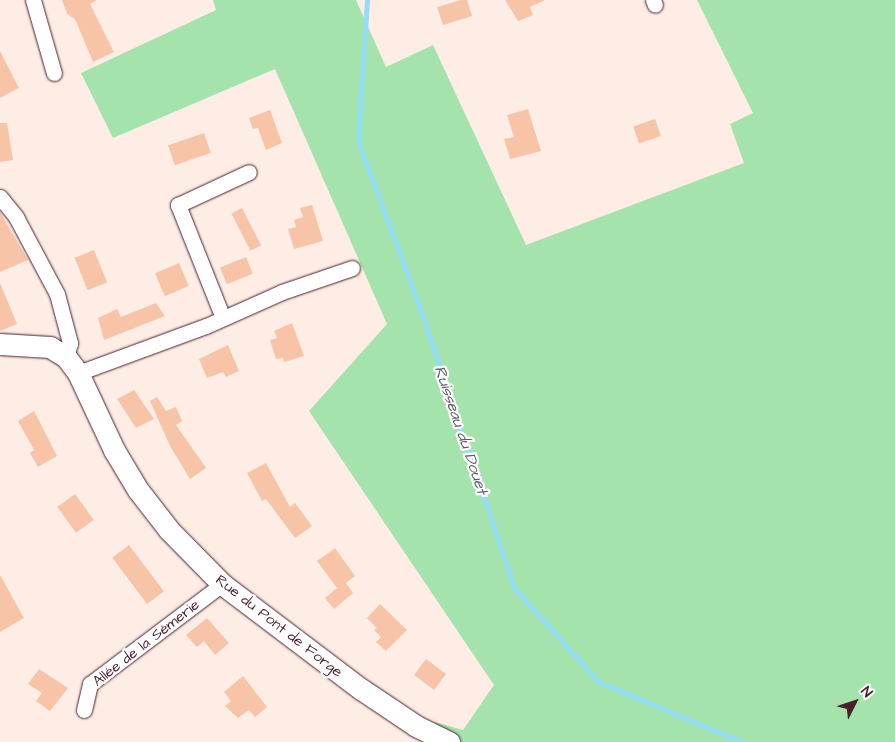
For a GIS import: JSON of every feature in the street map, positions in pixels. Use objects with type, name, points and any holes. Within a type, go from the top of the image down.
[{"type":"street","points":[[33,0],[54,73]]},
{"type":"street","points":[[223,318],[178,205],[250,172]]},
{"type":"street","points":[[0,197],[16,217],[57,294],[70,343],[72,365]]},
{"type":"street","points":[[72,365],[223,318],[282,292],[352,268]]},
{"type":"street","points":[[0,344],[50,347],[72,365]]},
{"type":"street","name":"Rue du Pont de Forge","points":[[72,365],[114,450],[138,490],[169,530],[222,584],[360,689],[416,726],[449,742]]},
{"type":"street","name":"Allée de la Sèmerie","points":[[84,710],[90,684],[222,584]]},
{"type":"green space","points":[[213,0],[356,0],[386,67],[433,45],[526,245],[744,163],[730,124],[753,113],[697,0],[895,0],[895,742],[425,742],[435,722],[463,730],[494,685],[309,411],[387,324],[275,69],[113,138],[81,73],[216,10]]},
{"type":"building","points":[[62,0],[97,0],[90,4],[114,52],[93,62],[75,19],[67,14]]},
{"type":"building","points":[[467,0],[472,16],[443,25],[437,7]]},
{"type":"building","points":[[505,0],[545,0],[530,7],[533,15],[518,21]]},
{"type":"building","points":[[0,51],[19,88],[0,98]]},
{"type":"building","points":[[528,109],[541,151],[510,159],[504,139],[514,137],[507,115]]},
{"type":"building","points":[[270,110],[282,143],[266,150],[258,128],[253,129],[249,118]]},
{"type":"building","points":[[655,119],[661,136],[639,144],[633,126]]},
{"type":"building","points":[[0,123],[7,123],[13,160],[0,162]]},
{"type":"building","points":[[204,133],[211,153],[175,165],[168,145]]},
{"type":"building","points":[[312,205],[323,241],[294,249],[288,229],[296,227],[294,220],[303,217],[300,208]]},
{"type":"building","points":[[242,208],[261,245],[250,251],[231,213]]},
{"type":"building","points":[[0,212],[28,260],[0,272]]},
{"type":"building","points":[[94,250],[107,282],[88,290],[75,258]]},
{"type":"building","points":[[246,257],[253,274],[227,284],[220,267]]},
{"type":"building","points":[[179,263],[189,286],[165,296],[155,273]]},
{"type":"building","points":[[0,283],[17,324],[0,331]]},
{"type":"building","points":[[156,303],[165,316],[104,340],[98,318],[117,309],[121,317]]},
{"type":"building","points":[[292,323],[304,356],[284,362],[283,358],[276,359],[270,340],[277,338],[274,331]]},
{"type":"building","points":[[228,345],[239,371],[226,377],[223,372],[207,378],[199,359]]},
{"type":"building","points":[[134,390],[154,419],[136,428],[117,399]]},
{"type":"building","points":[[157,397],[166,411],[176,407],[182,421],[176,425],[206,468],[190,479],[170,446],[150,401]]},
{"type":"building","points":[[34,411],[57,456],[38,467],[30,453],[34,450],[18,421]]},
{"type":"building","points":[[266,463],[290,507],[295,503],[312,526],[295,538],[266,499],[262,501],[247,473]]},
{"type":"building","points":[[75,494],[94,520],[76,533],[57,507]]},
{"type":"building","points":[[129,545],[164,591],[147,604],[112,558]]},
{"type":"building","points":[[335,548],[355,576],[346,583],[353,593],[334,609],[325,598],[337,588],[317,561]]},
{"type":"building","points":[[0,575],[24,618],[0,632]]},
{"type":"building","points":[[380,604],[407,630],[386,651],[376,642],[381,637],[374,630],[377,628],[367,618]]},
{"type":"building","points":[[207,618],[229,643],[215,655],[204,641],[197,647],[186,635]]},
{"type":"building","points":[[426,659],[446,674],[434,690],[414,675]]},
{"type":"building","points":[[39,669],[68,688],[50,711],[36,701],[42,693],[28,684]]},
{"type":"building","points":[[243,676],[267,707],[255,717],[249,710],[238,718],[225,706],[231,701],[224,692]]},
{"type":"waterway","name":"Ruisseau du Douet","points":[[367,0],[358,141],[422,314],[514,588],[599,682],[742,742]]}]
